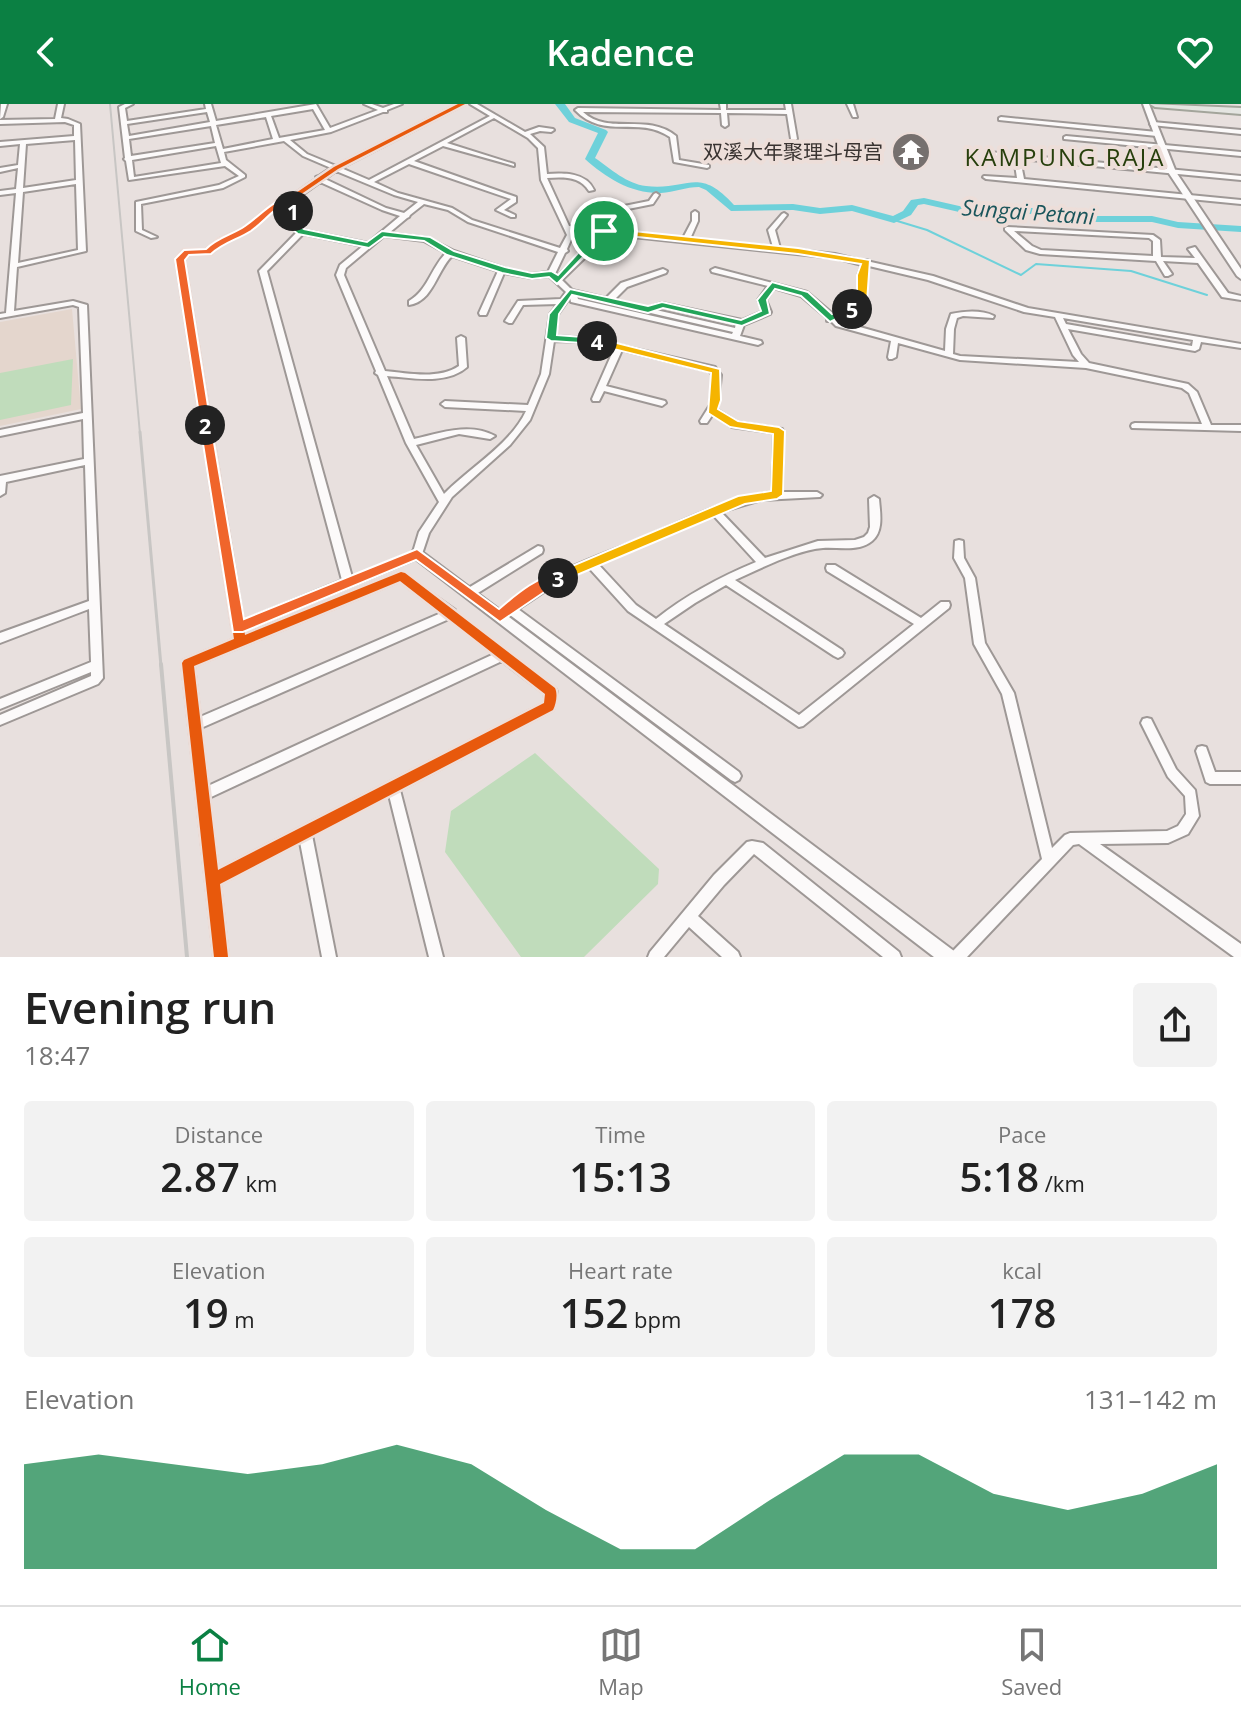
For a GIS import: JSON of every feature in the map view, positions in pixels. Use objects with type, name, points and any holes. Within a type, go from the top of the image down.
[{"type":"main road","points":[[1155,104],[1241,111]]},
{"type":"street","points":[[4,104],[0,120],[75,122],[78,138],[81,253],[14,266]]},
{"type":"street","points":[[58,120],[61,104]]},
{"type":"street","points":[[130,104],[122,107],[127,159],[133,180],[224,164],[243,176],[221,187],[137,204],[139,231],[153,237]]},
{"type":"street","points":[[367,104],[385,111]]},
{"type":"street","points":[[127,159],[281,141],[329,131],[399,104]]},
{"type":"street","points":[[239,634],[180,259],[187,252],[208,252],[221,240],[246,230],[281,200],[295,196],[318,178],[462,104]]},
{"type":"street","points":[[473,104],[525,134],[541,147],[544,176],[569,228],[570,239],[551,274]]},
{"type":"street","points":[[788,104],[794,139]]},
{"type":"street","points":[[850,104],[855,116]]},
{"type":"street","points":[[1146,104],[1172,172],[1199,218],[1241,276]]},
{"type":"street","points":[[123,123],[209,106],[224,164]]},
{"type":"street","points":[[125,138],[314,106],[329,131]]},
{"type":"street","points":[[660,108],[661,126]]},
{"type":"street","points":[[707,166],[676,161],[673,136],[661,126],[596,125],[578,111],[723,108],[790,112]]},
{"type":"street","points":[[723,108],[725,125]]},
{"type":"street","points":[[268,115],[281,141],[305,155],[422,202],[450,209],[470,221],[564,251]]},
{"type":"street","points":[[370,182],[492,117]]},
{"type":"street","points":[[1001,119],[1157,134]]},
{"type":"street","points":[[1153,124],[1241,132]]},
{"type":"street","points":[[525,134],[539,129],[551,130]]},
{"type":"street","points":[[0,144],[78,138]]},
{"type":"street","points":[[1066,138],[1241,154]]},
{"type":"street","points":[[0,720],[97,678],[83,305],[73,303],[5,315],[14,266],[23,144]]},
{"type":"street","points":[[444,144],[512,165]]},
{"type":"street","points":[[989,154],[1241,178]]},
{"type":"street","points":[[1017,157],[1021,180]]},
{"type":"street","points":[[410,162],[511,196],[514,201],[499,210],[513,216]]},
{"type":"street","points":[[0,170],[21,166]]},
{"type":"street","points":[[544,176],[571,176],[589,185],[591,190]]},
{"type":"street","points":[[986,177],[1241,202]]},
{"type":"street","points":[[318,178],[384,209],[407,216]]},
{"type":"street","points":[[0,193],[80,181]]},
{"type":"street","points":[[557,281],[626,207],[653,203],[656,195]]},
{"type":"street","points":[[295,196],[298,202],[287,222],[301,232],[369,245]]},
{"type":"street","points":[[422,202],[343,267],[340,275],[411,443],[444,502]]},
{"type":"street","points":[[685,241],[695,221],[695,213]]},
{"type":"street","points":[[777,249],[771,230],[784,215]]},
{"type":"street","points":[[569,228],[777,249],[867,262],[939,281],[1015,307],[1241,346]]},
{"type":"street","points":[[1168,274],[1157,257],[1156,240],[1147,235],[1007,229],[1029,248],[1040,252],[1157,257],[1201,261]]},
{"type":"street","points":[[301,232],[263,271],[348,582]]},
{"type":"street","points":[[382,234],[426,239],[451,253],[502,270],[532,276],[551,274]]},
{"type":"street","points":[[1192,249],[1225,295],[1241,298]]},
{"type":"street","points":[[412,303],[428,292],[439,264],[451,253]]},
{"type":"street","points":[[830,319],[862,302],[862,275],[867,262]]},
{"type":"street","points":[[483,313],[502,270]]},
{"type":"street","points":[[715,270],[804,294],[830,319],[970,361],[1086,365],[1185,386],[1193,392],[1208,427]]},
{"type":"street","points":[[609,300],[624,285],[663,271]]},
{"type":"street","points":[[551,274],[572,292],[648,310],[662,305],[738,330],[758,343]]},
{"type":"street","points":[[572,292],[574,300],[738,330],[767,312],[762,300],[772,285]]},
{"type":"street","points":[[417,554],[424,532],[444,502],[520,430],[545,374],[554,314],[572,292]]},
{"type":"street","points":[[509,321],[521,303],[563,301]]},
{"type":"street","points":[[949,355],[954,316],[990,316]]},
{"type":"street","points":[[1058,316],[1077,355],[1086,365]]},
{"type":"street","points":[[1063,326],[1195,349],[1197,339]]},
{"type":"street","points":[[379,373],[443,376],[458,373],[463,366],[461,338]]},
{"type":"street","points":[[551,338],[588,340],[716,371],[716,400],[704,421]]},
{"type":"street","points":[[892,357],[895,339]]},
{"type":"street","points":[[596,399],[619,347]]},
{"type":"street","points":[[601,388],[662,403]]},
{"type":"street","points":[[445,404],[531,408]]},
{"type":"street","points":[[712,410],[735,425],[779,431],[777,495]]},
{"type":"street","points":[[0,433],[87,415]]},
{"type":"street","points":[[1135,426],[1241,428]]},
{"type":"street","points":[[411,443],[459,431],[490,436]]},
{"type":"street","points":[[0,493],[0,480],[88,461]]},
{"type":"street","points":[[504,612],[538,587],[750,497],[817,495]]},
{"type":"street","points":[[657,624],[686,600],[764,564],[816,545],[861,542],[870,538],[875,532],[874,499]]},
{"type":"street","points":[[715,511],[764,564]]},
{"type":"street","points":[[959,544],[959,558],[970,578],[980,644],[1008,693],[1049,862]]},
{"type":"street","points":[[469,593],[538,550]]},
{"type":"street","points":[[221,957],[188,663],[239,634],[348,582],[417,554]]},
{"type":"street","points":[[417,554],[735,776]]},
{"type":"street","points":[[591,564],[632,608],[799,722],[945,605]]},
{"type":"street","points":[[831,568],[922,624]]},
{"type":"street","points":[[213,880],[549,706],[551,692],[401,576],[239,634]]},
{"type":"street","points":[[729,581],[838,653]]},
{"type":"street","points":[[0,638],[95,603]]},
{"type":"street","points":[[504,612],[948,957]]},
{"type":"street","points":[[195,725],[451,613]]},
{"type":"street","points":[[204,794],[504,655]]},
{"type":"street","points":[[0,704],[97,665]]},
{"type":"street","points":[[957,957],[1070,839],[1168,837],[1183,830],[1193,816],[1191,794],[1172,773],[1147,723]]},
{"type":"street","points":[[1202,751],[1210,778],[1241,778]]},
{"type":"street","points":[[393,787],[436,957]]},
{"type":"street","points":[[305,832],[329,957]]},
{"type":"street","points":[[1081,838],[1241,953]]},
{"type":"street","points":[[655,957],[748,848],[758,848],[894,957]]},
{"type":"street","points":[[688,917],[733,957]]},
{"type":"shaded area","points":[[72,309],[81,409],[0,426],[0,322]]},
{"type":"green space","points":[[73,359],[71,405],[0,420],[0,373]]},
{"type":"green space","points":[[535,753],[659,869],[658,884],[584,957],[521,957],[445,852],[451,811]]},
{"type":"waterway","name":"Sungai Petani","points":[[560,104],[572,120],[603,132],[590,159],[616,177],[646,189],[701,184],[719,195],[731,208],[793,207],[820,211],[852,208],[894,220],[907,213],[915,202],[924,201],[968,211],[1034,211],[1082,219],[1152,219],[1178,225],[1241,229]]},
{"type":"waterway","points":[[894,220],[927,230],[1021,275],[1036,264],[1131,271],[1207,295]]},
{"type":"railway","points":[[110,104],[140,434]]},
{"type":"railway","points":[[140,432],[161,666]]},
{"type":"railway","points":[[161,664],[187,957]]},
{"type":"cycle path","points":[[240,640],[180,259],[187,252],[208,252],[221,240],[246,230],[277,203],[295,196],[336,168],[462,104]]},
{"type":"cycle path","points":[[213,880],[549,706],[551,692],[401,576],[188,663],[221,957]]},
{"type":"place","name":"双溪大年聚理斗母宫","points":[[911,152]]},
{"type":"district","name":"KAMPUNG RAJA","points":[[1065,158]]},
{"type":"route","points":[[295,196],[298,202],[287,222],[301,232],[369,245],[382,234],[426,239],[451,253],[502,270],[532,276],[551,274],[557,281],[604,231],[798,251],[867,262],[862,275],[862,302],[830,319],[804,294],[772,285],[762,300],[767,312],[742,323],[662,305],[652,306],[648,310],[570,292],[554,314],[551,338],[599,342],[716,371],[716,400],[712,410],[735,425],[779,431],[777,495],[743,500],[554,579],[523,597],[500,617],[417,554],[238,628],[180,263],[183,254],[208,252],[221,240],[246,230],[281,200],[295,196]]}]
